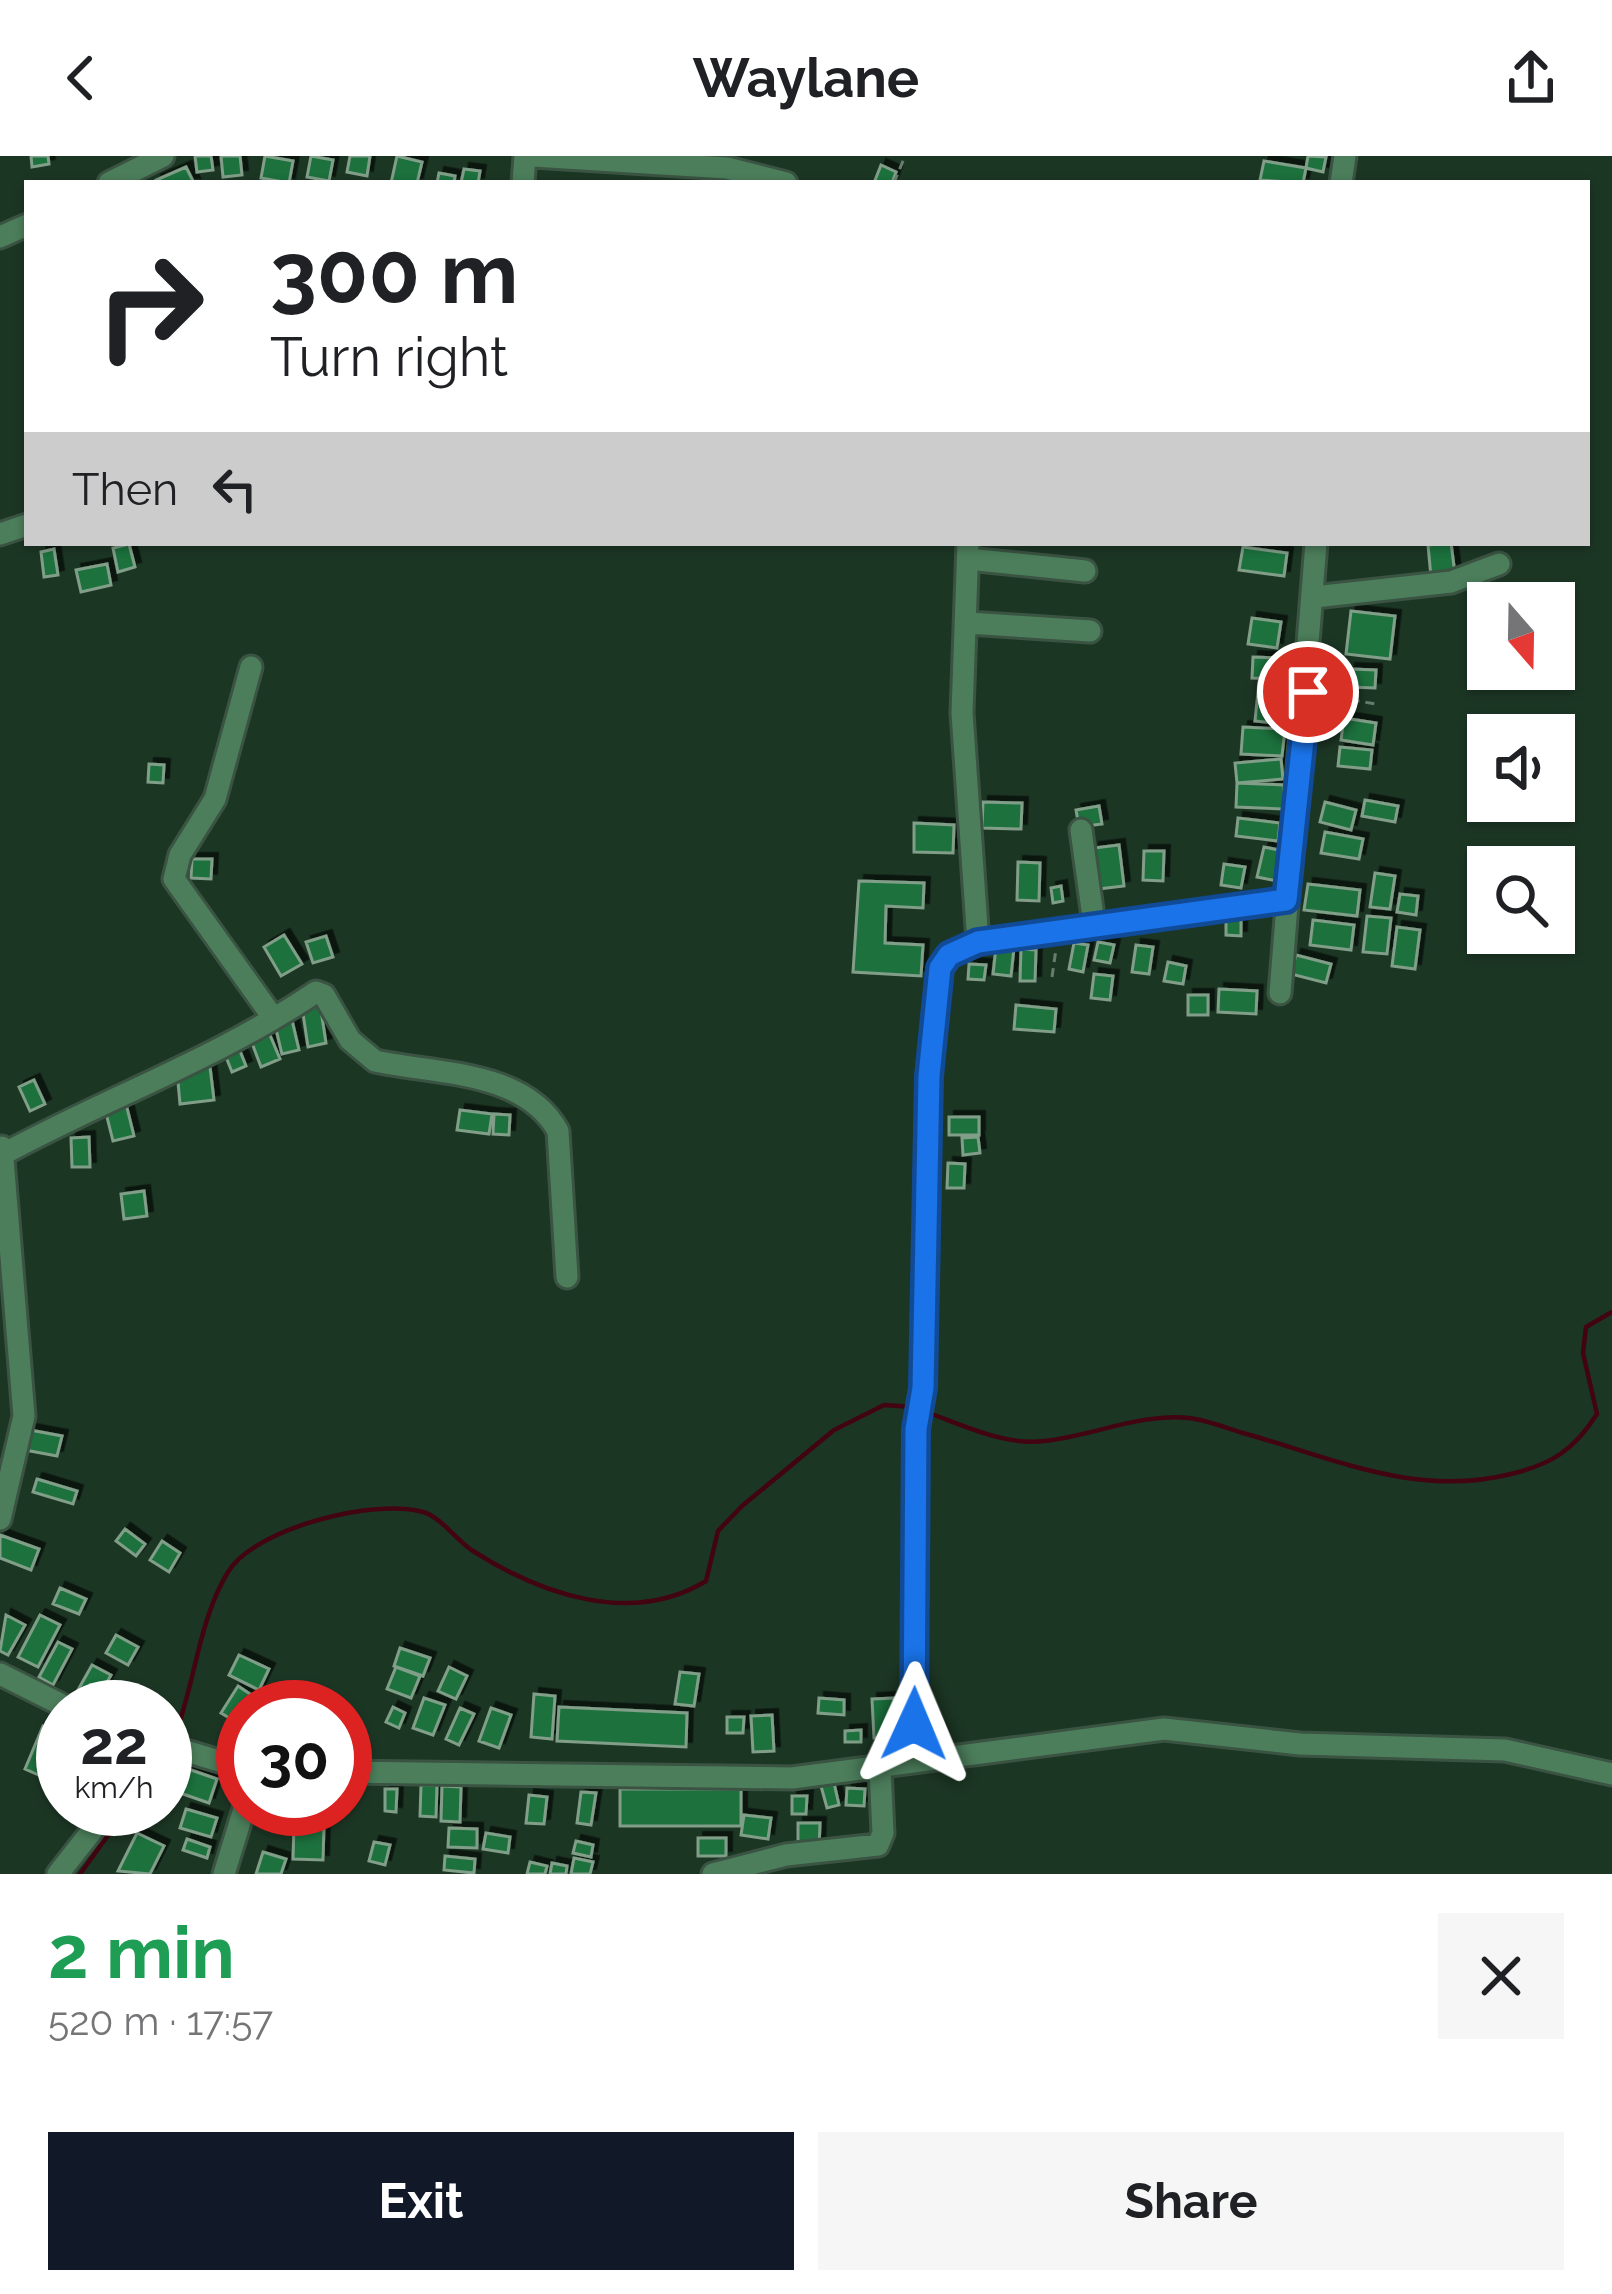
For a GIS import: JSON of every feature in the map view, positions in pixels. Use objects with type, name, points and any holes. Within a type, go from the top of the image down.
[{"type":"street","points":[[115,180],[163,156]]},
{"type":"street","points":[[529,156],[727,168],[774,180]]},
{"type":"street","points":[[1280,993],[1308,692],[1316,546]]},
{"type":"street","points":[[978,942],[962,713],[968,551],[1085,571]]},
{"type":"street","points":[[1314,596],[1451,582],[1499,564]]},
{"type":"street","points":[[968,623],[1090,632]]},
{"type":"street","points":[[251,667],[215,800],[180,855],[174,878],[272,1016]]},
{"type":"street","points":[[1082,830],[1094,924]]},
{"type":"street","points":[[914,1761],[916,1429],[923,1388],[929,1076],[940,968],[949,955],[978,942],[1286,900]]},
{"type":"street","points":[[0,1519],[24,1416],[2,1150],[223,1049],[316,992],[324,995],[350,1040],[375,1061],[515,1089],[548,1112],[558,1130],[567,1277]]},
{"type":"street","points":[[0,1674],[36,1692]]},
{"type":"street","points":[[372,1773],[729,1780],[880,1769],[1164,1729],[1300,1744],[1481,1748],[1612,1774]]},
{"type":"street","points":[[713,1874],[753,1861],[878,1845],[884,1833],[880,1769]]},
{"type":"street","points":[[58,1874],[88,1836]]},
{"type":"street","points":[[224,1874],[236,1836]]},
{"type":"path","points":[[1308,692],[1376,704]]},
{"type":"path","points":[[1052,977],[1059,930]]},
{"type":"building","points":[[31,156],[48,156],[49,164],[32,167]]},
{"type":"building","points":[[195,156],[211,156],[213,170],[197,172]]},
{"type":"building","points":[[221,156],[240,156],[242,175],[223,177]]},
{"type":"building","points":[[265,156],[293,161],[290,180],[261,178]]},
{"type":"building","points":[[311,156],[333,160],[329,180],[307,177]]},
{"type":"building","points":[[350,156],[370,156],[367,176],[347,172]]},
{"type":"building","points":[[397,156],[422,162],[418,180],[392,180]]},
{"type":"building","points":[[1308,156],[1326,157],[1323,172],[1306,168]]},
{"type":"building","points":[[1264,161],[1306,168],[1304,180],[1260,180]]},
{"type":"building","points":[[881,165],[896,172],[893,180],[875,180]]},
{"type":"building","points":[[186,167],[192,180],[156,180]]},
{"type":"building","points":[[464,169],[480,171],[478,180],[462,180]]},
{"type":"building","points":[[439,173],[455,176],[454,180],[438,180]]},
{"type":"building","points":[[130,546],[135,567],[118,572],[113,548]]},
{"type":"building","points":[[1428,546],[1451,546],[1455,574],[1431,577]]},
{"type":"building","points":[[1243,547],[1287,553],[1284,576],[1239,570]]},
{"type":"building","points":[[54,549],[58,575],[44,577],[41,552]]},
{"type":"building","points":[[107,564],[111,585],[81,592],[76,570]]},
{"type":"building","points":[[1351,611],[1395,616],[1390,659],[1346,654]]},
{"type":"building","points":[[1252,618],[1281,622],[1277,648],[1248,644]]},
{"type":"building","points":[[1253,657],[1280,658],[1279,679],[1252,678]]},
{"type":"building","points":[[1350,669],[1376,670],[1375,688],[1349,687]]},
{"type":"building","points":[[1259,682],[1290,686],[1286,724],[1255,721]]},
{"type":"building","points":[[1344,718],[1376,723],[1373,745],[1341,740]]},
{"type":"building","points":[[1243,727],[1285,729],[1282,756],[1241,754]]},
{"type":"building","points":[[1340,747],[1372,750],[1370,769],[1338,766]]},
{"type":"building","points":[[1281,759],[1283,779],[1237,783],[1235,763]]},
{"type":"building","points":[[149,764],[164,765],[163,783],[148,782]]},
{"type":"building","points":[[1237,783],[1284,785],[1283,809],[1236,807]]},
{"type":"building","points":[[1365,800],[1398,806],[1395,822],[1362,816]]},
{"type":"building","points":[[983,802],[1022,803],[1021,829],[982,828]]},
{"type":"building","points":[[1325,802],[1356,810],[1351,830],[1320,822]]},
{"type":"building","points":[[1099,806],[1102,824],[1079,827],[1076,810]]},
{"type":"building","points":[[1238,818],[1280,823],[1278,841],[1236,836]]},
{"type":"building","points":[[914,823],[954,825],[953,853],[914,852]]},
{"type":"building","points":[[1325,832],[1363,839],[1359,859],[1321,853]]},
{"type":"building","points":[[1119,845],[1124,886],[1098,889],[1094,848]]},
{"type":"building","points":[[1264,847],[1284,851],[1277,881],[1257,877]]},
{"type":"building","points":[[1144,851],[1164,851],[1163,881],[1143,880]]},
{"type":"building","points":[[192,859],[212,859],[211,879],[191,878]]},
{"type":"building","points":[[1018,862],[1040,863],[1039,901],[1017,900]]},
{"type":"building","points":[[1224,864],[1245,867],[1241,888],[1221,885]]},
{"type":"building","points":[[1375,873],[1395,876],[1390,909],[1370,907]]},
{"type":"building","points":[[859,881],[924,883],[923,908],[886,906],[885,943],[923,945],[921,976],[853,972]]},
{"type":"building","points":[[1308,884],[1360,890],[1357,916],[1304,910]]},
{"type":"building","points":[[1061,886],[1063,901],[1053,903],[1051,888]]},
{"type":"building","points":[[1400,894],[1418,896],[1416,915],[1397,912]]},
{"type":"building","points":[[1367,916],[1391,918],[1387,954],[1363,952]]},
{"type":"building","points":[[1226,917],[1241,917],[1241,936],[1226,935]]},
{"type":"building","points":[[1313,920],[1354,925],[1351,950],[1310,945]]},
{"type":"building","points":[[1397,927],[1420,930],[1415,969],[1392,966]]},
{"type":"building","points":[[284,935],[302,964],[281,976],[264,947]]},
{"type":"building","points":[[326,936],[333,957],[313,963],[306,942]]},
{"type":"building","points":[[1098,942],[1114,945],[1110,963],[1094,960]]},
{"type":"building","points":[[1074,943],[1088,945],[1083,972],[1069,969]]},
{"type":"building","points":[[1136,945],[1153,947],[1149,974],[1132,972]]},
{"type":"building","points":[[996,947],[1014,948],[1011,976],[993,974]]},
{"type":"building","points":[[1021,949],[1036,950],[1035,981],[1020,981]]},
{"type":"building","points":[[1296,955],[1331,964],[1326,983],[1291,974]]},
{"type":"building","points":[[1168,962],[1186,966],[1183,984],[1164,981]]},
{"type":"building","points":[[969,964],[986,965],[984,980],[968,979]]},
{"type":"building","points":[[1094,974],[1113,976],[1110,1000],[1091,998]]},
{"type":"building","points":[[1219,989],[1257,991],[1256,1014],[1218,1012]]},
{"type":"building","points":[[1188,995],[1208,995],[1208,1015],[1188,1015]]},
{"type":"building","points":[[320,1004],[326,1043],[308,1047],[302,1007]]},
{"type":"building","points":[[1016,1005],[1056,1009],[1054,1032],[1014,1029]]},
{"type":"building","points":[[291,1016],[299,1050],[282,1054],[274,1021]]},
{"type":"building","points":[[267,1028],[280,1059],[261,1067],[249,1035]]},
{"type":"building","points":[[238,1046],[246,1066],[232,1072],[224,1052]]},
{"type":"building","points":[[210,1067],[214,1100],[180,1104],[177,1071]]},
{"type":"building","points":[[34,1080],[45,1104],[30,1111],[19,1087]]},
{"type":"building","points":[[125,1100],[134,1136],[113,1141],[104,1105]]},
{"type":"building","points":[[460,1110],[492,1114],[489,1134],[457,1130]]},
{"type":"building","points":[[494,1114],[510,1115],[509,1135],[493,1134]]},
{"type":"building","points":[[949,1117],[979,1117],[979,1135],[949,1135]]},
{"type":"building","points":[[89,1137],[90,1167],[72,1167],[71,1138]]},
{"type":"building","points":[[978,1137],[980,1153],[963,1155],[962,1138]]},
{"type":"building","points":[[948,1163],[965,1164],[964,1188],[947,1188]]},
{"type":"building","points":[[144,1191],[147,1216],[124,1219],[121,1194]]},
{"type":"building","points":[[30,1430],[62,1436],[57,1456],[25,1450]]},
{"type":"building","points":[[37,1479],[77,1491],[73,1504],[33,1492]]},
{"type":"building","points":[[125,1529],[145,1544],[136,1556],[116,1541]]},
{"type":"building","points":[[0,1535],[39,1549],[31,1570],[0,1558]]},
{"type":"building","points":[[162,1541],[180,1553],[169,1572],[150,1560]]},
{"type":"building","points":[[60,1588],[86,1599],[79,1614],[53,1604]]},
{"type":"building","points":[[6,1615],[25,1625],[8,1655],[0,1651]]},
{"type":"building","points":[[40,1615],[60,1625],[38,1667],[18,1657]]},
{"type":"building","points":[[116,1635],[138,1647],[128,1665],[106,1653]]},
{"type":"building","points":[[58,1642],[72,1649],[56,1680],[39,1677]]},
{"type":"building","points":[[400,1648],[430,1658],[423,1676],[394,1666]]},
{"type":"building","points":[[239,1655],[269,1669],[264,1680],[229,1675]]},
{"type":"building","points":[[92,1665],[111,1675],[108,1680],[84,1680]]},
{"type":"building","points":[[396,1667],[420,1676],[411,1698],[387,1689]]},
{"type":"building","points":[[449,1667],[467,1676],[456,1699],[438,1691]]},
{"type":"building","points":[[680,1672],[699,1674],[694,1706],[675,1704]]},
{"type":"building","points":[[534,1694],[555,1696],[552,1739],[531,1737]]},
{"type":"building","points":[[424,1698],[445,1705],[433,1735],[413,1728]]},
{"type":"building","points":[[819,1698],[844,1700],[844,1715],[818,1713]]},
{"type":"building","points":[[895,1698],[897,1737],[874,1738],[872,1699]]},
{"type":"building","points":[[393,1707],[405,1713],[399,1728],[386,1722]]},
{"type":"building","points":[[559,1707],[687,1713],[686,1747],[557,1741]]},
{"type":"building","points":[[460,1708],[474,1714],[459,1745],[446,1739]]},
{"type":"building","points":[[491,1708],[511,1715],[499,1748],[479,1741]]},
{"type":"building","points":[[772,1715],[774,1751],[753,1752],[751,1716]]},
{"type":"building","points":[[727,1717],[744,1717],[743,1733],[727,1733]]},
{"type":"building","points":[[861,1730],[861,1742],[845,1742],[845,1731]]},
{"type":"building","points":[[36,1743],[36,1774],[25,1769]]},
{"type":"building","points":[[192,1770],[216,1779],[209,1803],[192,1797]]},
{"type":"building","points":[[834,1783],[839,1805],[827,1808],[821,1786]]},
{"type":"building","points":[[421,1785],[437,1785],[436,1817],[420,1816]]},
{"type":"building","points":[[442,1786],[461,1787],[460,1822],[441,1821]]},
{"type":"building","points":[[847,1788],[865,1789],[864,1806],[846,1805]]},
{"type":"building","points":[[385,1789],[397,1789],[396,1812],[385,1811]]},
{"type":"building","points":[[620,1789],[741,1789],[741,1826],[620,1826]]},
{"type":"building","points":[[581,1792],[596,1793],[591,1825],[577,1823]]},
{"type":"building","points":[[529,1795],[547,1797],[544,1824],[526,1823]]},
{"type":"building","points":[[792,1796],[807,1796],[806,1814],[792,1814]]},
{"type":"building","points":[[192,1811],[216,1818],[211,1837],[192,1831]]},
{"type":"building","points":[[744,1815],[771,1818],[768,1839],[741,1835]]},
{"type":"building","points":[[798,1823],[820,1823],[819,1849],[798,1849]]},
{"type":"building","points":[[449,1828],[477,1829],[477,1848],[448,1847]]},
{"type":"building","points":[[486,1833],[510,1837],[508,1853],[483,1849]]},
{"type":"building","points":[[136,1836],[164,1846],[150,1874],[118,1871]]},
{"type":"building","points":[[294,1836],[324,1836],[323,1860],[293,1859]]},
{"type":"building","points":[[698,1838],[726,1838],[726,1856],[698,1856]]},
{"type":"building","points":[[187,1839],[210,1847],[207,1858],[183,1850]]},
{"type":"building","points":[[576,1841],[593,1845],[591,1857],[573,1853]]},
{"type":"building","points":[[374,1842],[390,1845],[385,1865],[369,1861]]},
{"type":"building","points":[[263,1852],[286,1859],[281,1874],[256,1874]]},
{"type":"building","points":[[445,1856],[475,1859],[474,1873],[444,1870]]},
{"type":"building","points":[[574,1858],[593,1862],[590,1874],[571,1874]]},
{"type":"building","points":[[530,1862],[547,1866],[545,1874],[527,1874]]},
{"type":"building","points":[[552,1863],[567,1866],[566,1874],[550,1874]]},
{"type":"waterway","points":[[929,1413],[986,1434],[1030,1442],[1152,1419],[1189,1418],[1375,1472],[1442,1481],[1476,1480],[1550,1460],[1588,1427],[1597,1414],[1583,1353],[1586,1327],[1612,1312]]},
{"type":"waterway","points":[[191,1680],[210,1611],[228,1572],[242,1556],[289,1530],[376,1509],[423,1512],[473,1551],[528,1581],[588,1599],[648,1601],[706,1581],[718,1531],[834,1430],[884,1405],[913,1407]]},
{"type":"waterway","points":[[80,1874],[107,1836]]},
{"type":"route","points":[[914,1724],[916,1429],[923,1388],[929,1076],[940,968],[962,946],[978,942],[1286,900],[1308,692]]}]
